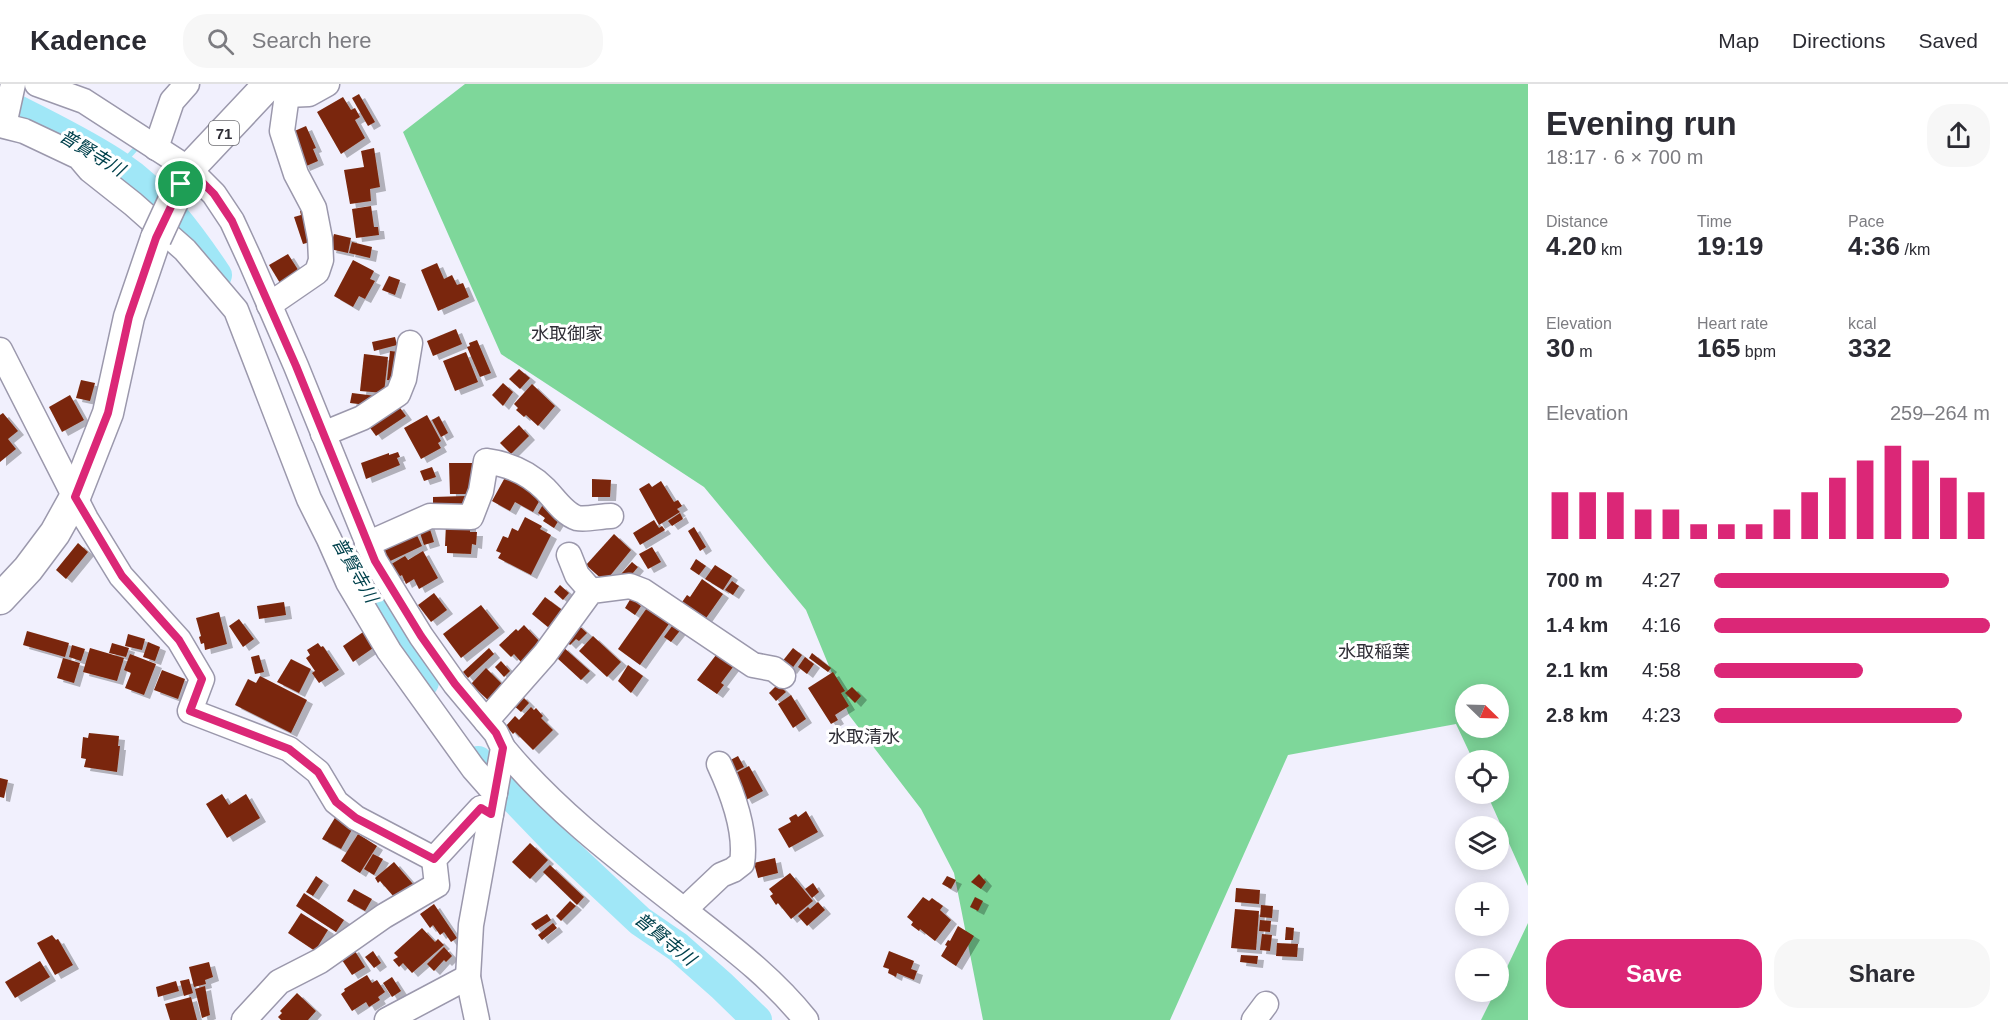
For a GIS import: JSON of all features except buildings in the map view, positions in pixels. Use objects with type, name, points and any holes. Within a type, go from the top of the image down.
[{"type":"main road","name":"71","points":[[0,599],[28,569],[55,533],[75,497],[108,413],[129,317],[156,238],[185,176],[276,88]]},
{"type":"street","points":[[37,84],[90,105],[156,148],[185,176],[214,194],[232,221],[269,305],[323,434],[369,559],[455,684],[496,733],[497,781],[471,925],[468,977],[477,1020]]},
{"type":"street","points":[[156,148],[172,101],[187,84]]},
{"type":"street","points":[[269,305],[317,272],[321,261],[320,239],[314,208],[296,174],[282,131],[276,88],[309,94],[327,84]]},
{"type":"street","points":[[12,86],[2,121],[79,157],[90,170],[134,204],[185,250],[236,310],[309,499],[348,582],[389,651],[473,768],[497,781]]},
{"type":"street","points":[[323,434],[362,418],[398,394],[404,379],[410,343]]},
{"type":"street","points":[[0,350],[7,382],[122,576],[179,640],[202,679],[190,711],[289,749],[318,772],[336,802],[356,818],[434,859]]},
{"type":"street","points":[[369,559],[430,516],[471,517],[481,490],[486,461],[503,463],[525,473],[544,488],[562,508],[577,518],[611,516]]},
{"type":"street","points":[[569,555],[577,575],[591,591]]},
{"type":"street","points":[[486,721],[545,654],[591,591],[630,586],[643,591],[753,665],[774,669],[783,676]]},
{"type":"street","points":[[684,910],[721,875],[734,870],[742,863],[739,825],[732,793],[720,764]]},
{"type":"street","points":[[244,1020],[279,982],[320,961],[384,916],[437,885],[434,859],[481,808],[497,781],[519,767],[595,840],[758,968],[806,1020]]},
{"type":"street","points":[[387,1020],[468,977]]},
{"type":"green space","points":[[465,84],[1528,84],[1528,886],[1509,843],[1509,816],[1497,816],[1491,804],[1509,804],[1509,750],[1468,750],[1463,738],[1509,738],[1509,684],[1455,684],[1455,724],[1288,755],[1170,1020],[983,1020],[954,873],[921,809],[849,715],[806,610],[704,487],[501,354],[403,132]]},
{"type":"green space","points":[[1528,923],[1528,1020],[1481,1020],[1490,1002],[1509,1002],[1509,963]]},
{"type":"waterway","name":"普賢寺川","points":[[0,106],[10,106],[65,135],[134,177],[173,216],[217,275]]},
{"type":"waterway","points":[[120,166],[139,145]]},
{"type":"waterway","name":"普賢寺川","points":[[371,599],[424,682]]},
{"type":"waterway","name":"普賢寺川","points":[[478,761],[558,844],[640,921],[678,947],[757,1020]]},
{"type":"district","name":"水取御家","points":[[567,334]]},
{"type":"district","name":"水取稲葉","points":[[1374,652]]},
{"type":"district","name":"水取清水","points":[[864,737]]},
{"type":"route","points":[[189,169],[214,194],[232,221],[296,366],[358,525],[375,561],[421,636],[455,684],[496,733],[503,748],[491,814],[481,808],[434,859],[356,818],[336,802],[318,772],[289,749],[190,711],[202,679],[179,640],[122,576],[75,497],[108,413],[129,317],[156,238],[181,184],[189,169]]}]
